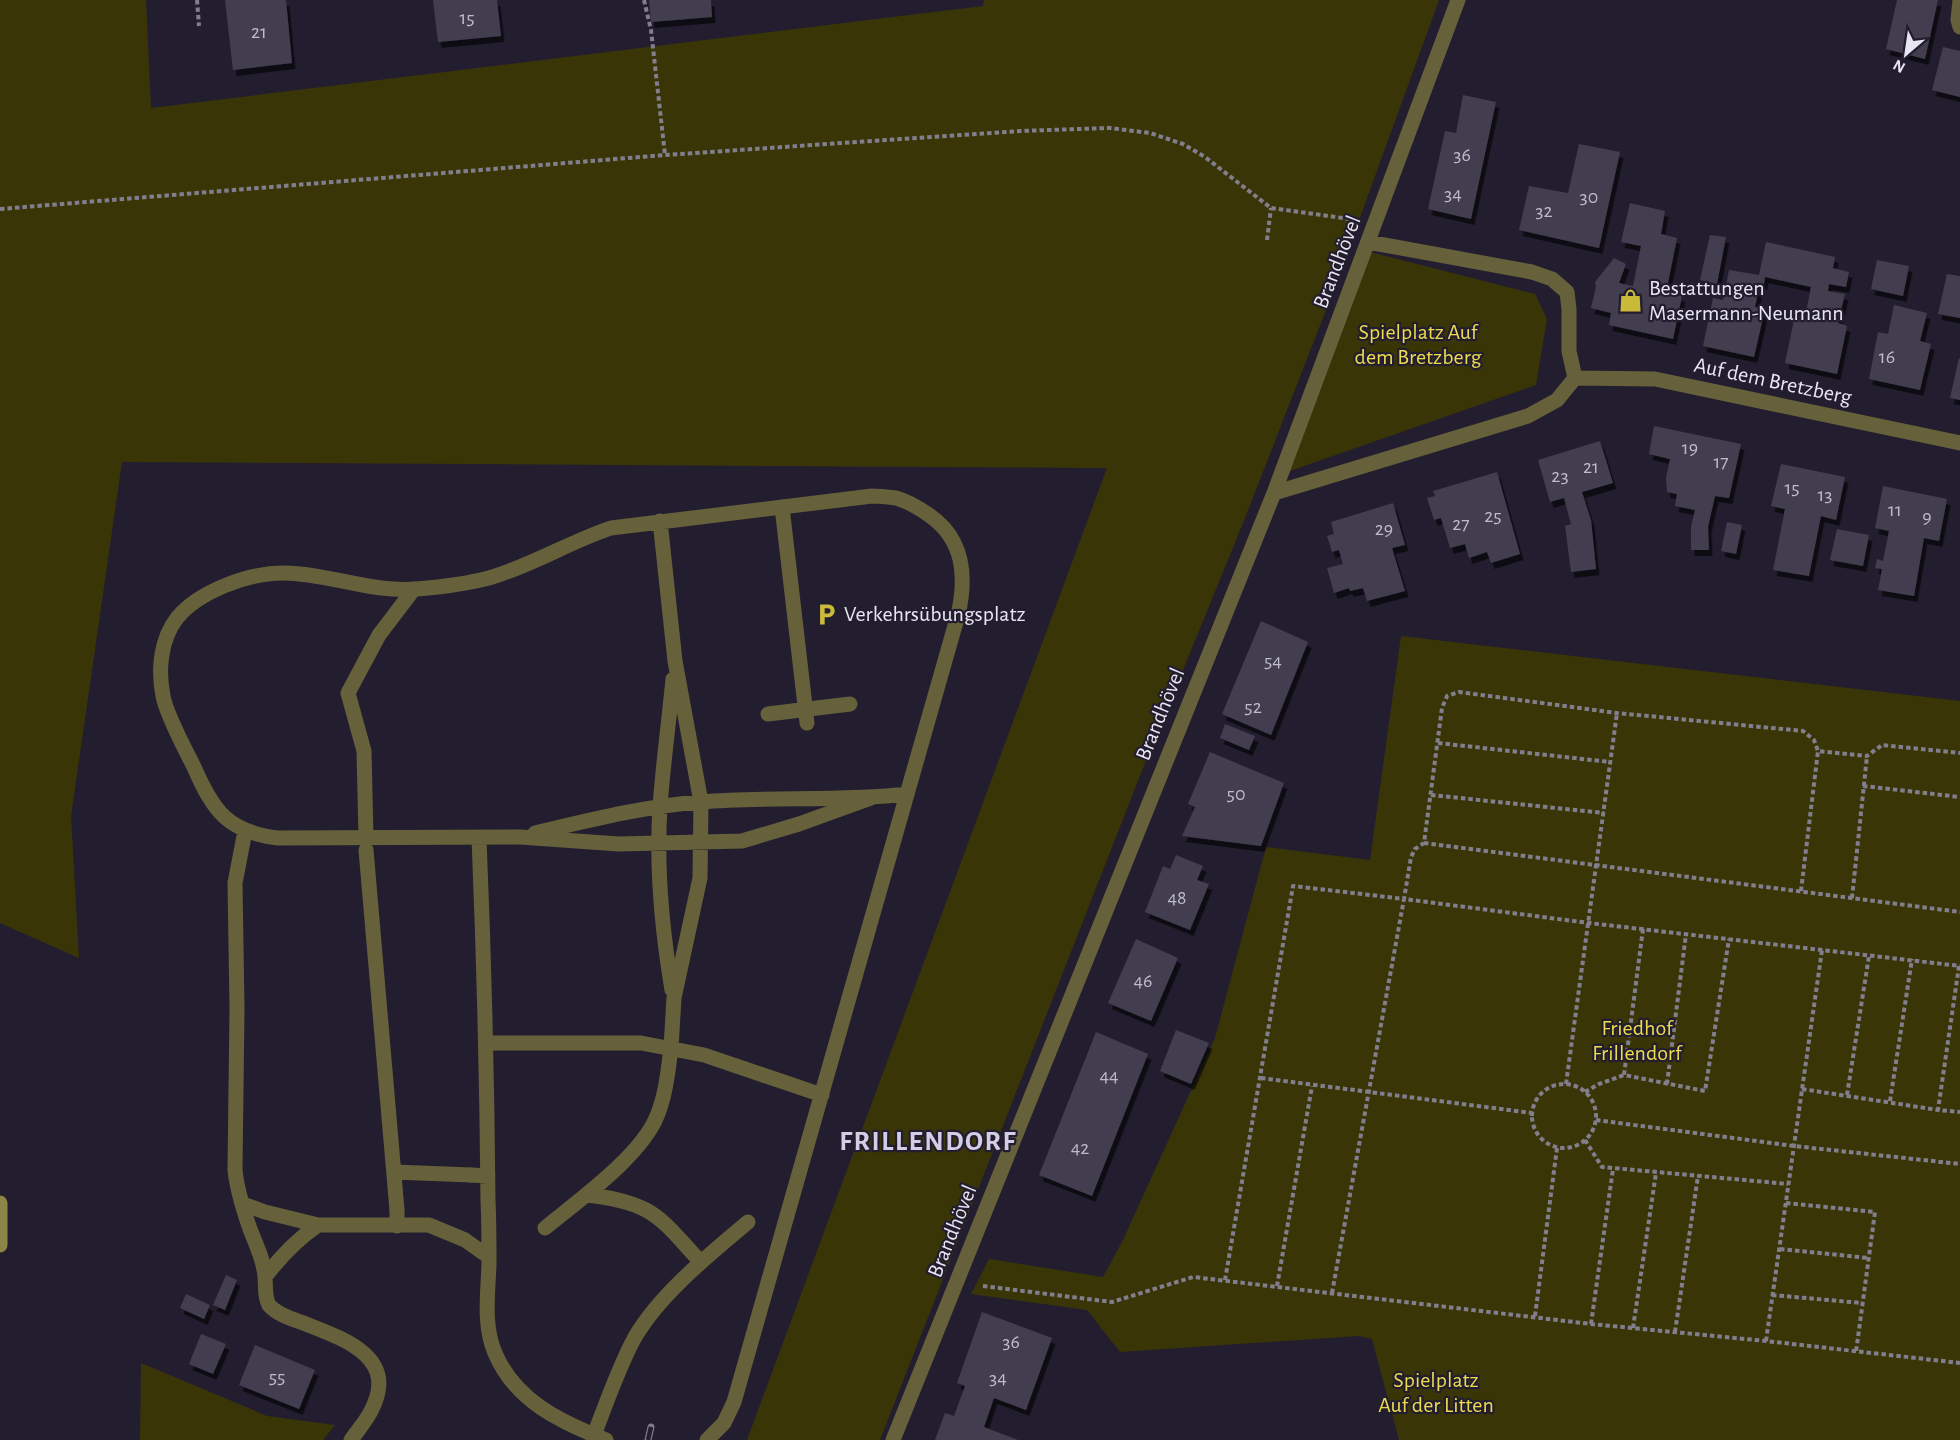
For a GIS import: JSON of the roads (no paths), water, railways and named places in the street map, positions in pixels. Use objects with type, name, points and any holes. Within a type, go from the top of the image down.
[{"type":"street","name":"Brandhövel","points":[[893,1440],[1274,493],[1458,0]]},
{"type":"street","points":[[1960,0],[1958,20],[1960,27]]},
{"type":"street","points":[[1274,493],[1528,416],[1557,400],[1575,378],[1569,351],[1569,309],[1566,292],[1552,279],[1532,272],[1368,242]]},
{"type":"street","name":"Auf dem Bretzberg","points":[[1575,378],[1655,379],[1960,443]]},
{"type":"street","points":[[706,1440],[724,1423],[734,1402],[963,594],[963,574],[950,534],[919,508],[897,498],[872,496],[610,528],[490,578],[414,589],[386,589],[284,573],[259,575],[215,591],[194,603],[177,619],[161,656],[160,679],[163,700],[201,783],[223,816],[245,831],[257,835],[366,844],[520,837],[619,844],[742,841],[799,824],[871,798]]},
{"type":"street","points":[[782,507],[806,716]]},
{"type":"street","points":[[545,1228],[586,1195],[630,1154],[656,1118],[665,1090],[671,1048],[674,998],[700,878],[701,802],[675,661],[660,521]]},
{"type":"street","points":[[397,1226],[366,844],[364,751],[348,693],[379,635],[414,589]]},
{"type":"street","points":[[674,998],[666,952],[659,844],[660,806],[675,661]]},
{"type":"street","points":[[768,714],[806,716],[850,704]]},
{"type":"street","points":[[520,837],[622,812],[660,806],[701,802],[871,798],[907,794]]},
{"type":"street","points":[[245,831],[235,883],[237,1009],[235,1170],[238,1192],[250,1230],[259,1247],[266,1276],[265,1292],[270,1305],[281,1314],[340,1337],[367,1354],[377,1370],[379,1388],[373,1408],[351,1440]]},
{"type":"street","points":[[479,838],[487,1043],[489,1257],[487,1327],[495,1353],[507,1376],[536,1406],[600,1438],[635,1337],[659,1305],[701,1262],[748,1222]]},
{"type":"street","points":[[487,1043],[641,1043],[704,1055],[822,1095]]},
{"type":"street","points":[[394,1172],[488,1176]]},
{"type":"street","points":[[586,1195],[612,1198],[645,1209],[658,1218],[701,1262]]},
{"type":"street","points":[[0,1203],[0,1245]]},
{"type":"street","points":[[243,1204],[318,1225],[429,1226],[465,1240],[489,1257]]},
{"type":"street","points":[[266,1276],[282,1254],[318,1225]]},
{"type":"railway","points":[[648,1440],[651,1427]]},
{"type":"place","name":"Bestattungen Masermann-Neumann","points":[[1631,301]]},
{"type":"place","name":"Verkehrsübungsplatz","points":[[826,614]]},
{"type":"district","name":"FRILLENDORF","points":[[928,1142]]},
{"type":"park label","name":"Spielplatz Auf dem Bretzberg","points":[[1418,344]]},
{"type":"park label","name":"Friedhof Frillendorf","points":[[1637,1040]]},
{"type":"park label","name":"Spielplatz Auf der Litten","points":[[1436,1392]]}]
